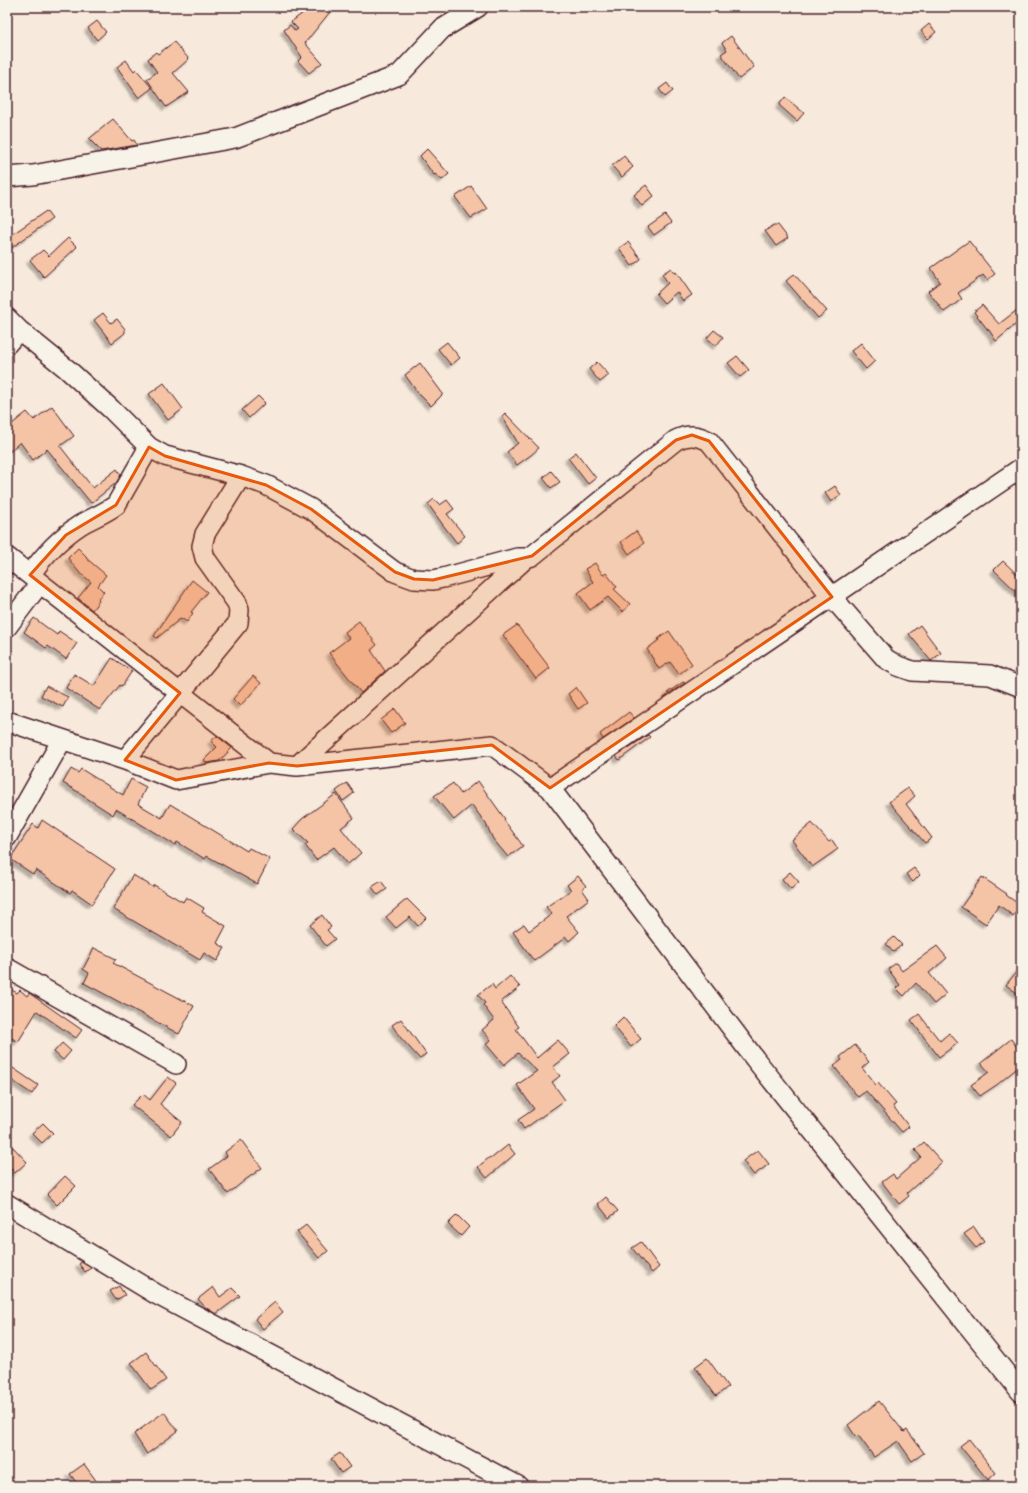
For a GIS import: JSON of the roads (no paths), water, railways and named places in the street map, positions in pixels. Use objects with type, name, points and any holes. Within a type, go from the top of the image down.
[{"type":"street","points":[[7,177],[33,175],[235,138],[399,75],[442,29],[478,7]]},
{"type":"street","points":[[7,344],[13,324],[67,369],[111,409],[149,447],[165,456],[242,476],[266,485],[305,506],[396,572],[414,579],[433,580],[517,558],[526,558]]},
{"type":"street","points":[[297,766],[526,558],[537,552],[676,440],[683,436],[692,435],[709,441],[832,596],[886,659],[898,666],[912,671],[990,675],[1021,687]]},
{"type":"street","points":[[7,627],[53,547],[84,522],[116,505],[149,447]]},
{"type":"street","points":[[550,788],[1021,468]]},
{"type":"street","points":[[124,760],[238,623],[239,610],[237,603],[205,558],[202,546],[205,534],[242,476]]},
{"type":"street","points":[[7,557],[269,763]]},
{"type":"street","points":[[7,721],[124,760],[176,780],[269,763],[297,766],[492,745],[550,788],[755,1059],[1021,1392]]},
{"type":"street","points":[[7,837],[62,740]]},
{"type":"street","points":[[7,968],[176,1064]]},
{"type":"street","points":[[7,1204],[156,1294],[518,1486]]}]
